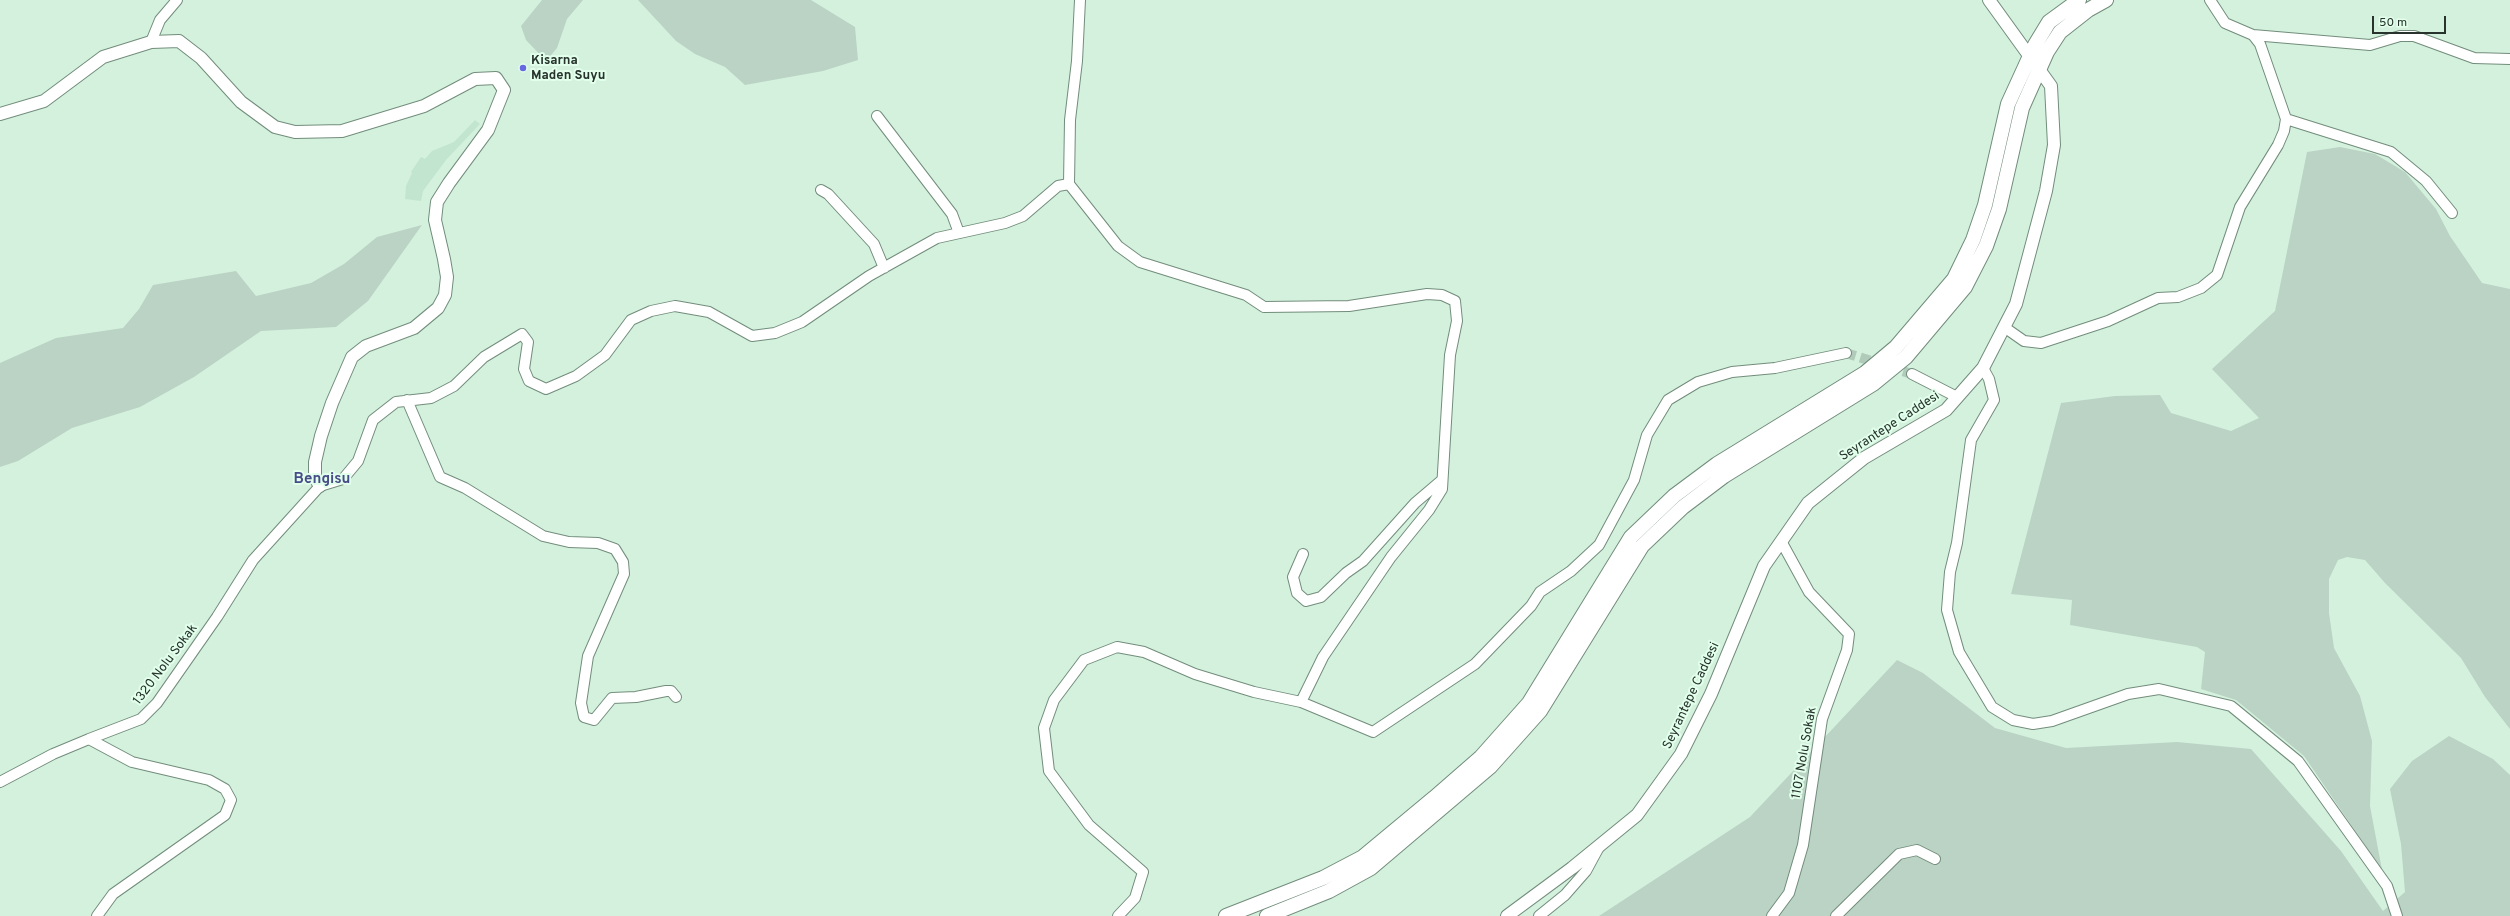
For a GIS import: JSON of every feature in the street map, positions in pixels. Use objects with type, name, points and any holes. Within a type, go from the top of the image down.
[{"type":"main road","points":[[1226,916],[1323,878],[1363,857],[1434,798],[1480,757],[1529,703],[1631,537],[1674,496],[1716,464],[1865,373],[1896,347],[1954,279],[1973,240],[1985,205],[2008,104],[2029,58],[2049,22],[2079,0]]},
{"type":"main road","points":[[1267,916],[1329,891],[1371,868],[1490,767],[1540,711],[1642,546],[1683,507],[1724,476],[1873,384],[1906,357],[1965,287],[1986,246],[1999,209],[2022,108],[2039,70],[2060,32],[2088,10],[2106,0]]},
{"type":"street","points":[[151,42],[160,20],[177,0]]},
{"type":"street","points":[[1080,0],[1077,61],[1070,120],[1069,184],[1118,246],[1140,262],[1246,295],[1264,307],[1349,306],[1427,294],[1442,295],[1455,301],[1457,320],[1450,355],[1442,489],[1429,510],[1391,557],[1323,657],[1301,702]]},
{"type":"street","name":"Seyrantepe Caddesi","points":[[1508,916],[1637,815],[1681,754],[1712,694],[1764,566],[1808,503],[1864,458],[1946,410],[1982,368],[2004,327],[2016,304],[2046,191],[2054,145],[2051,86],[2029,58],[1997,8],[1989,0]]},
{"type":"street","points":[[2210,0],[2225,23],[2253,35],[2370,45],[2400,36],[2414,36],[2474,58],[2510,59]]},
{"type":"street","points":[[2004,327],[2024,341],[2041,344],[2108,321],[2158,298],[2178,297],[2201,288],[2216,275],[2240,207],[2278,145],[2284,131],[2286,119],[2260,44],[2253,35]]},
{"type":"street","points":[[0,114],[44,101],[103,57],[151,42],[179,41],[201,58],[241,102],[275,127],[295,132],[342,131],[424,106],[475,80],[496,78],[504,90],[488,130],[452,178],[437,202],[435,220],[447,277],[445,295],[438,308],[414,328],[366,346],[352,357],[332,403],[318,449],[315,462],[315,478],[320,486],[343,479],[358,461],[373,420],[396,402],[431,398],[454,386],[484,357],[522,334],[528,342],[524,368],[528,381],[546,389],[576,376],[606,355],[631,320],[651,311],[675,306],[709,312],[752,336],[775,333],[802,322],[884,268],[937,238],[1005,223],[1023,216],[1058,186],[1069,184]]},
{"type":"street","points":[[877,116],[952,214],[959,233]]},
{"type":"street","points":[[2286,119],[2391,152],[2426,180],[2452,213]]},
{"type":"street","points":[[821,190],[828,194],[874,244],[884,268]]},
{"type":"street","points":[[1118,916],[1135,898],[1143,872],[1088,825],[1049,771],[1044,728],[1054,700],[1084,660],[1117,647],[1144,652],[1195,674],[1254,692],[1301,702],[1373,732],[1475,664],[1531,606],[1540,592],[1571,571],[1599,544],[1634,480],[1647,435],[1668,400],[1698,382],[1732,372],[1775,368],[1846,353]]},
{"type":"street","points":[[1982,368],[1989,379],[1994,400],[1971,440],[1957,543],[1950,572],[1947,610],[1959,652],[1992,707],[2013,720],[2033,724],[2052,721],[2128,694],[2159,689],[2231,706],[2298,761],[2387,886],[2397,916]]},
{"type":"street","points":[[1912,374],[1957,397]]},
{"type":"street","points":[[407,400],[440,477],[465,488],[543,536],[569,542],[598,543],[614,549],[623,562],[624,574],[588,656],[581,703],[584,717],[594,720],[612,698],[636,697],[666,691],[672,691],[676,697]]},
{"type":"street","points":[[1303,554],[1293,577],[1297,593],[1306,602],[1321,597],[1346,573],[1363,561],[1415,503],[1442,480]]},
{"type":"street","name":"1320 Nolu Sokak","points":[[0,782],[53,754],[141,718],[156,703],[218,617],[253,560],[320,486]]},
{"type":"street","name":"1107 Nolu Sokak","points":[[1772,916],[1789,893],[1802,845],[1822,719],[1848,650],[1849,634],[1810,592],[1781,541]]},
{"type":"street","points":[[89,739],[132,762],[209,780],[225,789],[231,800],[225,815],[113,894],[97,916]]},
{"type":"street","points":[[1539,916],[1565,895],[1576,883],[1586,871],[1601,844]]},
{"type":"street","points":[[1836,916],[1899,854],[1917,850],[1935,859]]},
{"type":"shaded area","points":[[542,0],[583,0],[567,19],[557,48],[546,61],[526,40],[521,26]]},
{"type":"shaded area","points":[[638,0],[811,0],[855,27],[858,60],[823,71],[745,85],[725,67],[695,54],[676,41]]},
{"type":"shaded area","points":[[475,120],[480,124],[446,160],[423,191],[421,201],[405,199],[406,186],[412,173],[411,172],[421,157],[425,159],[432,151],[454,142]]},
{"type":"shaded area","points":[[2340,147],[2375,154],[2405,172],[2436,209],[2450,236],[2482,283],[2510,289],[2510,729],[2485,697],[2461,658],[2385,583],[2365,560],[2347,557],[2338,560],[2329,579],[2329,613],[2334,648],[2360,696],[2372,741],[2370,806],[2382,870],[2304,756],[2236,700],[2201,689],[2205,652],[2197,647],[2070,625],[2072,600],[2011,594],[2061,403],[2115,396],[2160,395],[2171,413],[2231,431],[2259,418],[2212,369],[2275,311],[2307,152]]},
{"type":"shaded area","points":[[422,225],[368,301],[336,327],[261,331],[194,377],[140,407],[72,428],[18,461],[0,467],[0,363],[56,338],[123,328],[139,309],[153,285],[236,271],[256,296],[311,283],[344,264],[377,237]]},
{"type":"shaded area","points":[[1897,660],[1923,673],[1995,728],[2066,748],[2177,742],[2251,749],[2341,851],[2383,911],[2405,892],[2401,844],[2390,789],[2412,761],[2449,736],[2493,759],[2510,775],[2510,916],[1599,916],[1750,817]]},
{"type":"tunnel","points":[[1846,353],[1912,374]]},
{"type":"place","name":"Kisarna Maden Suyu","points":[[523,68]]},
{"type":"district","name":"Bengisu","points":[[322,480]]}]
